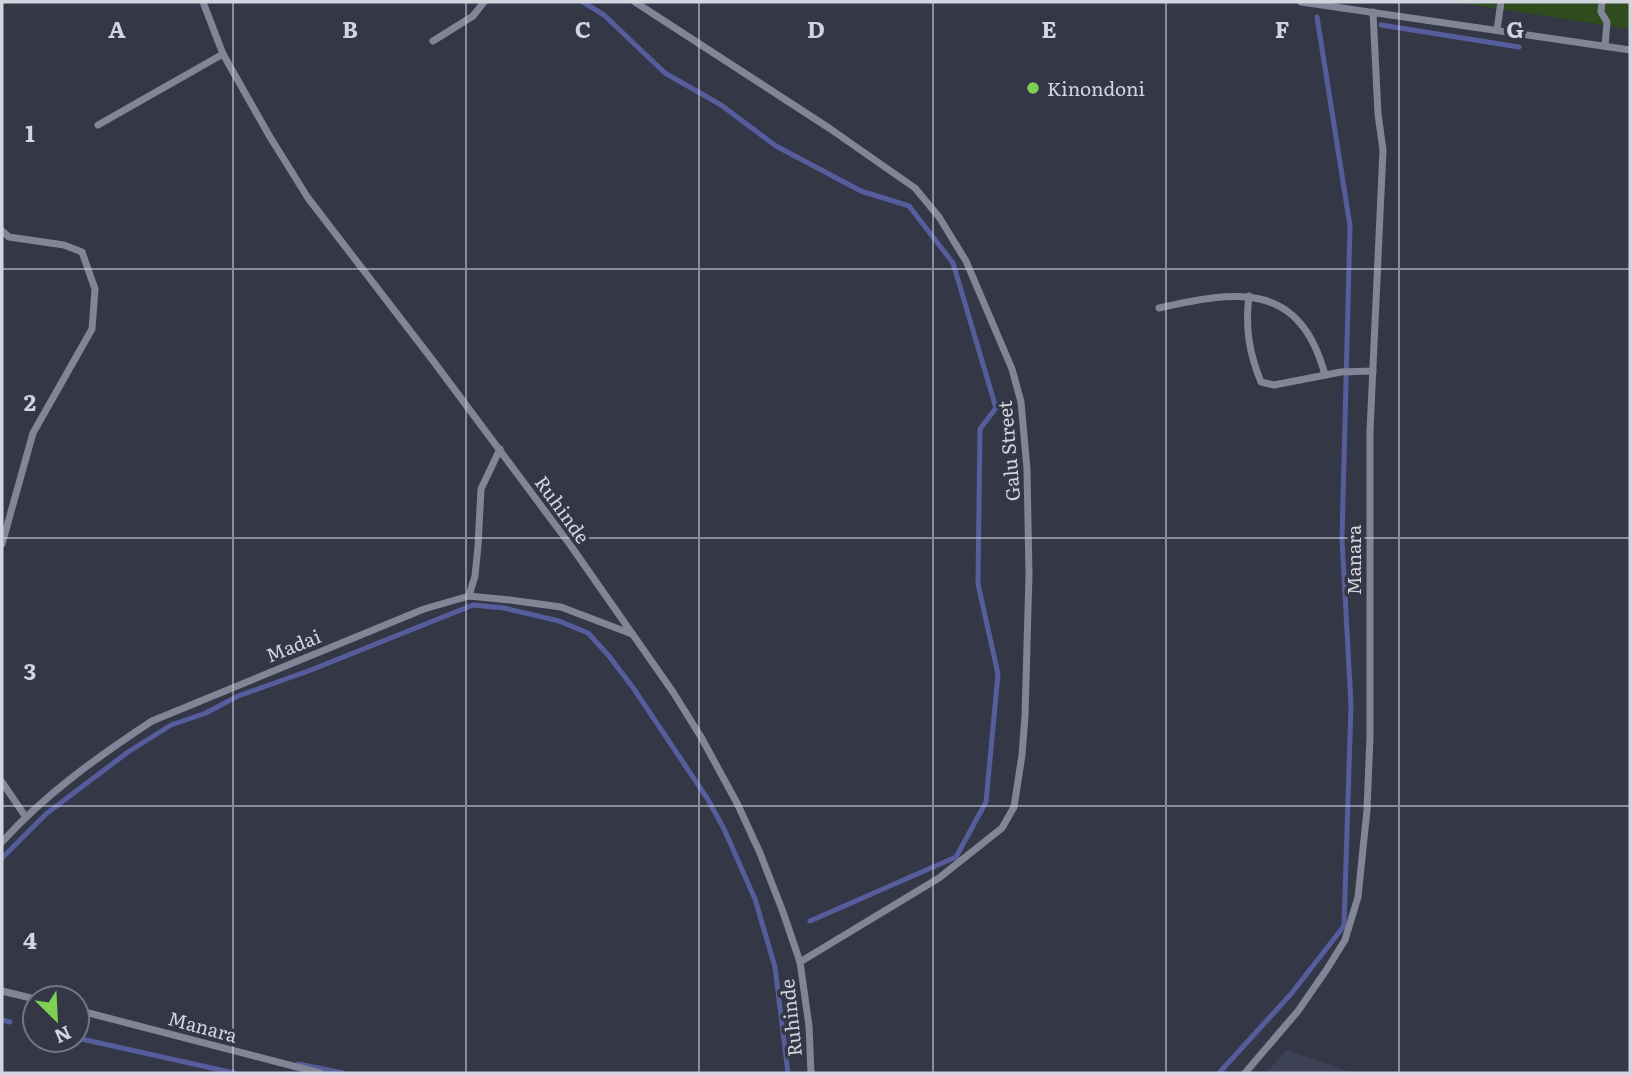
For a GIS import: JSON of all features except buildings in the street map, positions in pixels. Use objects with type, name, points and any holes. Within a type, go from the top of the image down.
[{"type":"street","name":"Ruhinde","points":[[203,2],[223,54],[308,198],[500,449],[633,634],[701,737],[737,803],[783,912],[800,962],[811,1073]]},
{"type":"street","points":[[433,41],[473,16],[484,2]]},
{"type":"street","name":"Galu Street","points":[[635,2],[829,128],[915,188],[939,217],[966,261],[1012,369],[1021,401],[1027,469],[1029,574],[1025,716],[1014,807],[1002,828],[939,878],[800,962]]},
{"type":"street","points":[[1301,2],[1334,4],[1630,50]]},
{"type":"street","points":[[1497,30],[1501,2]]},
{"type":"street","points":[[1602,2],[1601,12],[1607,22],[1605,46]]},
{"type":"street","name":"Manara","points":[[1245,1073],[1298,1011],[1327,969],[1345,940],[1357,897],[1367,810],[1370,737],[1369,517],[1383,150],[1378,114],[1373,12]]},
{"type":"street","points":[[98,125],[223,54]]},
{"type":"street","points":[[2,231],[9,237],[64,245],[82,252],[94,289],[92,329],[33,433],[2,544]]},
{"type":"street","points":[[1249,296],[1245,322],[1252,360],[1261,382],[1284,384],[1341,372],[1373,371]]},
{"type":"street","points":[[1159,308],[1193,300],[1249,296],[1285,306],[1320,355],[1325,375]]},
{"type":"street","points":[[469,596],[477,556],[481,489],[500,449]]},
{"type":"street","name":"Madai","points":[[2,842],[25,816],[113,747],[152,721],[424,609],[469,596],[561,607],[633,634]]},
{"type":"street","points":[[2,782],[25,816]]},
{"type":"street","points":[[2,991],[21,996]]},
{"type":"street","name":"Manara","points":[[91,1014],[320,1073]]},
{"type":"shaded area","points":[[1286,1050],[1353,1073],[1266,1073]]},
{"type":"green space","points":[[1455,2],[1630,2],[1630,29]]},
{"type":"waterway","points":[[583,2],[604,15],[665,73],[721,105],[776,146],[861,191],[909,206],[953,263],[996,408],[980,429],[978,584],[998,674],[986,802],[956,857],[810,921]]},
{"type":"waterway","points":[[1219,1073],[1291,994],[1344,926],[1351,705],[1342,539],[1350,226],[1317,17]]},
{"type":"waterway","points":[[1381,25],[1519,47]]},
{"type":"waterway","points":[[2,858],[46,814],[128,752],[171,725],[206,713],[238,696],[311,670],[473,605],[504,608],[559,621],[588,633],[609,656],[707,798],[724,829],[755,899],[775,967],[788,1073]]},
{"type":"waterway","points":[[2,1020],[10,1022]]},
{"type":"waterway","points":[[91,1041],[234,1073]]},
{"type":"waterway","points":[[298,1064],[343,1073]]},
{"type":"place","name":"Kinondoni","points":[[1033,88]]}]
